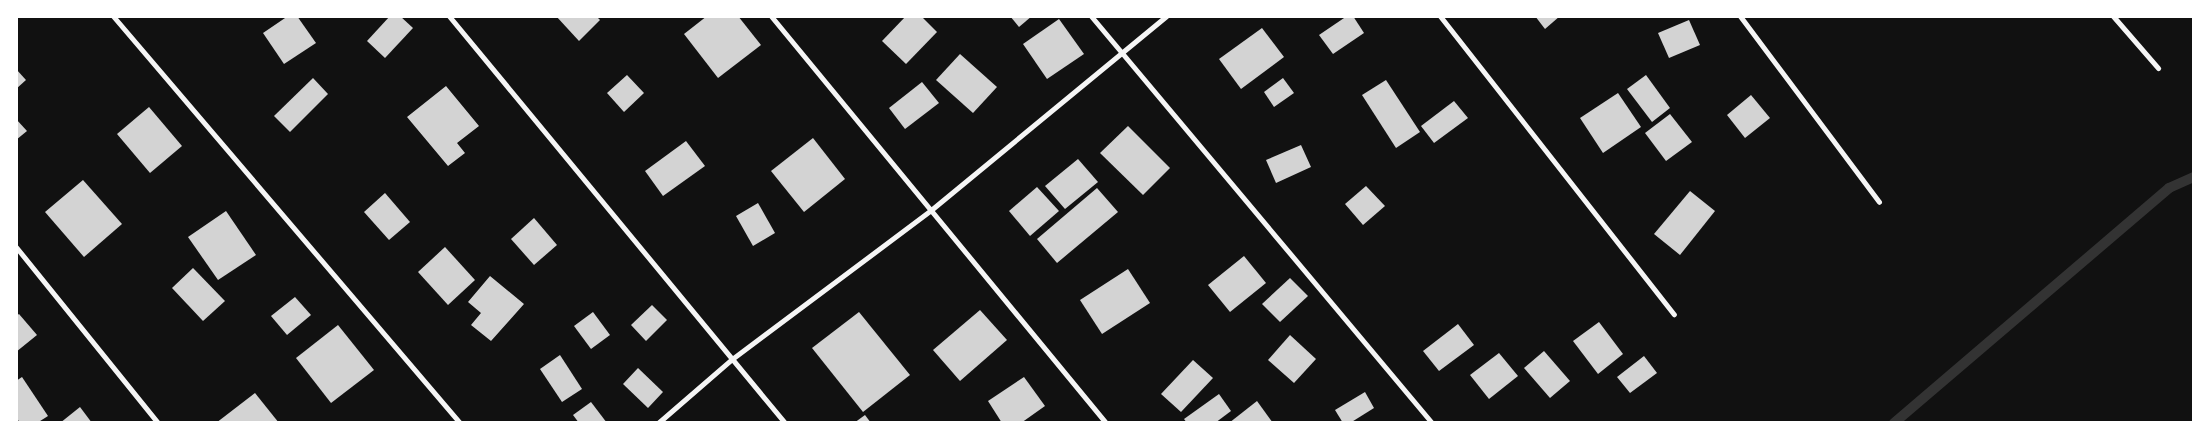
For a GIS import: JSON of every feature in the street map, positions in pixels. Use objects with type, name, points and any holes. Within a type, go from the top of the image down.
[{"type":"street","points":[[113,16],[460,423]]},
{"type":"street","points":[[449,16],[784,423]]},
{"type":"street","points":[[771,16],[1106,423]]},
{"type":"street","points":[[1091,16],[1432,423]]},
{"type":"street","points":[[658,423],[732,359],[931,210],[1166,16]]},
{"type":"street","points":[[1440,16],[1674,314]]},
{"type":"street","points":[[1740,16],[1879,202]]},
{"type":"street","points":[[2113,16],[2158,68]]},
{"type":"street","points":[[16,247],[158,423]]},
{"type":"building","points":[[288,16],[297,16],[316,43],[284,64],[263,33]]},
{"type":"building","points":[[390,16],[400,16],[413,28],[385,58],[367,41]]},
{"type":"building","points":[[556,16],[596,16],[600,20],[579,41]]},
{"type":"building","points":[[707,16],[738,16],[761,45],[718,78],[684,34]]},
{"type":"building","points":[[906,16],[921,16],[937,32],[906,64],[882,41]]},
{"type":"building","points":[[1010,16],[1032,16],[1019,27]]},
{"type":"building","points":[[1347,16],[1353,16],[1364,33],[1333,54],[1319,35]]},
{"type":"building","points":[[1535,16],[1560,16],[1545,29]]},
{"type":"building","points":[[1059,19],[1084,54],[1047,79],[1023,44]]},
{"type":"building","points":[[1689,20],[1700,45],[1669,58],[1658,33]]},
{"type":"building","points":[[1262,28],[1284,57],[1241,89],[1219,59]]},
{"type":"building","points":[[960,54],[997,87],[973,113],[936,80]]},
{"type":"building","points":[[16,69],[26,80],[16,89]]},
{"type":"building","points":[[627,75],[644,93],[624,112],[607,93]]},
{"type":"building","points":[[1646,75],[1670,108],[1652,122],[1627,89]]},
{"type":"building","points":[[313,78],[328,94],[290,132],[274,116]]},
{"type":"building","points":[[1283,78],[1294,93],[1274,107],[1264,92]]},
{"type":"building","points":[[1386,80],[1420,132],[1396,148],[1362,95]]},
{"type":"building","points":[[922,82],[939,103],[905,129],[889,108]]},
{"type":"building","points":[[446,86],[479,126],[457,143],[465,153],[448,166],[407,117]]},
{"type":"building","points":[[1618,93],[1641,127],[1603,153],[1580,118]]},
{"type":"building","points":[[1751,95],[1770,118],[1745,138],[1727,115]]},
{"type":"building","points":[[1454,101],[1468,118],[1434,143],[1421,126]]},
{"type":"building","points":[[149,107],[182,146],[150,173],[117,134]]},
{"type":"building","points":[[1670,114],[1692,142],[1666,161],[1645,133]]},
{"type":"building","points":[[16,119],[27,131],[16,140]]},
{"type":"building","points":[[1128,126],[1170,168],[1143,195],[1100,153]]},
{"type":"building","points":[[813,138],[845,179],[804,212],[771,171]]},
{"type":"building","points":[[686,141],[705,166],[663,196],[645,171]]},
{"type":"building","points":[[1301,145],[1311,167],[1276,183],[1266,160]]},
{"type":"building","points":[[1078,159],[1098,182],[1065,209],[1045,186]]},
{"type":"building","points":[[83,180],[122,224],[84,257],[45,212]]},
{"type":"building","points":[[1366,186],[1385,206],[1363,225],[1345,204]]},
{"type":"building","points":[[1037,187],[1059,211],[1030,236],[1009,211]]},
{"type":"building","points":[[1097,188],[1118,212],[1057,263],[1037,239]]},
{"type":"building","points":[[1690,191],[1715,211],[1680,255],[1654,234]]},
{"type":"building","points":[[385,193],[410,222],[389,240],[364,212]]},
{"type":"building","points":[[758,203],[775,233],[753,246],[736,216]]},
{"type":"building","points":[[226,211],[256,255],[218,280],[188,237]]},
{"type":"building","points":[[534,218],[557,245],[534,265],[511,239]]},
{"type":"building","points":[[445,247],[475,280],[448,305],[418,272]]},
{"type":"building","points":[[1244,256],[1266,283],[1230,312],[1208,285]]},
{"type":"building","points":[[193,268],[225,301],[203,321],[172,288]]},
{"type":"building","points":[[1128,269],[1150,303],[1102,334],[1080,300]]},
{"type":"building","points":[[490,276],[524,304],[491,341],[471,325],[481,313],[468,302]]},
{"type":"building","points":[[1290,278],[1308,296],[1280,322],[1262,304]]},
{"type":"building","points":[[295,297],[311,315],[287,335],[271,316]]},
{"type":"building","points":[[652,305],[667,320],[646,341],[631,325]]},
{"type":"building","points":[[980,310],[1007,340],[960,381],[933,350]]},
{"type":"building","points":[[593,312],[610,335],[591,349],[574,326]]},
{"type":"building","points":[[859,312],[910,375],[863,412],[812,348]]},
{"type":"building","points":[[19,314],[37,335],[16,352],[16,316]]},
{"type":"building","points":[[1599,322],[1623,354],[1598,374],[1573,341]]},
{"type":"building","points":[[1458,324],[1474,345],[1439,371],[1423,351]]},
{"type":"building","points":[[338,325],[374,370],[331,403],[296,358]]},
{"type":"building","points":[[1290,335],[1316,359],[1294,383],[1268,360]]},
{"type":"building","points":[[1544,351],[1570,381],[1550,398],[1524,368]]},
{"type":"building","points":[[1499,353],[1518,376],[1489,399],[1470,375]]},
{"type":"building","points":[[560,355],[582,389],[562,402],[540,369]]},
{"type":"building","points":[[1644,356],[1657,373],[1630,393],[1617,377]]},
{"type":"building","points":[[1193,360],[1213,378],[1181,412],[1161,394]]},
{"type":"building","points":[[638,368],[663,392],[648,408],[623,384]]},
{"type":"building","points":[[22,377],[48,416],[37,423],[20,423],[16,417],[16,381]]},
{"type":"building","points":[[1024,377],[1045,406],[1021,423],[1002,423],[988,401]]},
{"type":"building","points":[[1365,392],[1374,408],[1350,423],[1343,423],[1335,410]]},
{"type":"building","points":[[255,393],[279,423],[216,423]]},
{"type":"building","points":[[1219,394],[1231,411],[1215,423],[1187,423],[1184,419]]},
{"type":"building","points":[[1257,401],[1273,423],[1229,423]]},
{"type":"building","points":[[591,402],[607,423],[579,423],[573,415]]},
{"type":"building","points":[[80,407],[92,423],[60,423]]},
{"type":"building","points":[[865,415],[871,423],[854,423]]},
{"type":"waterway","points":[[1894,423],[2169,188],[2194,177]]}]
